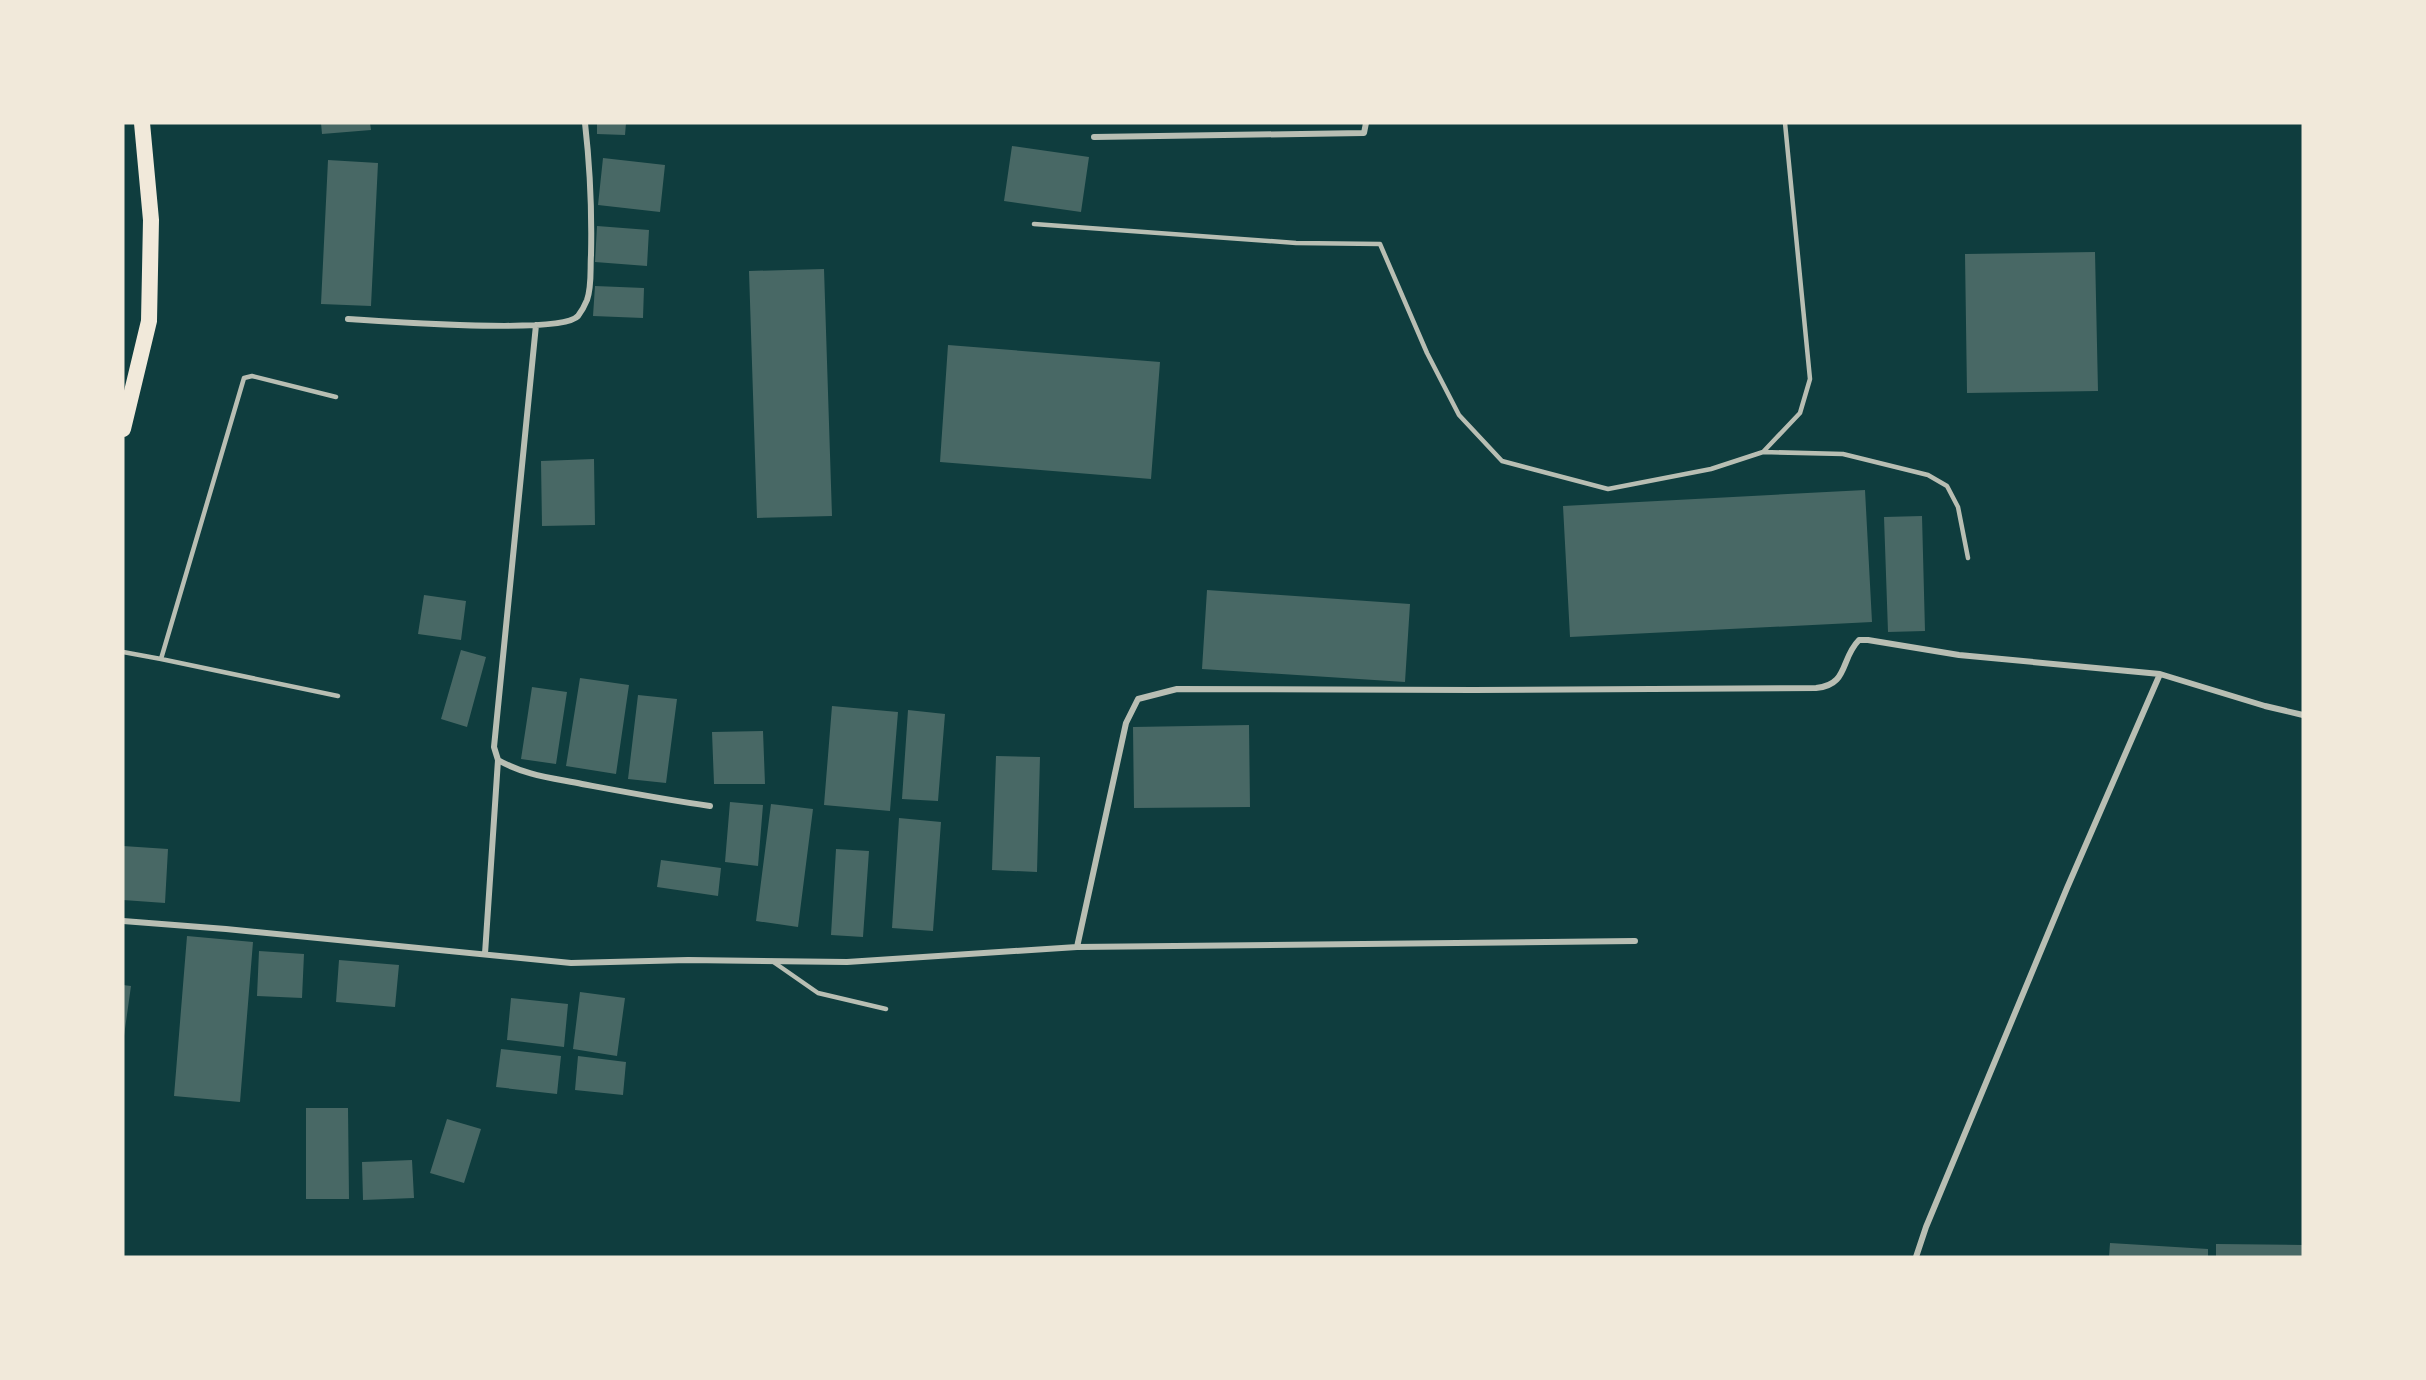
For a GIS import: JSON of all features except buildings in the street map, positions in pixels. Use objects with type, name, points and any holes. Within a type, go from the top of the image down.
[{"type":"highway","points":[[123,429],[149,321],[151,220],[142,123]]},
{"type":"street","points":[[348,319],[426,324],[536,325],[562,323],[576,318],[587,300],[591,243],[585,123]]},
{"type":"street","points":[[1094,137],[1364,133],[1366,123]]},
{"type":"street","points":[[485,954],[498,760],[494,747],[536,325]]},
{"type":"street","points":[[1077,947],[1126,723],[1138,699],[1177,689],[1816,688],[1827,687],[1838,680],[1852,647],[1859,640],[1959,655],[2160,674],[2265,706],[2303,715]]},
{"type":"street","points":[[1916,1257],[1926,1227],[2067,888],[2160,674]]},
{"type":"street","points":[[498,760],[514,769],[537,775],[710,806]]},
{"type":"street","points":[[123,921],[571,963],[688,960],[847,962],[1077,947],[1635,941]]},
{"type":"lane","points":[[1763,452],[1800,413],[1810,379],[1785,123]]},
{"type":"lane","points":[[1034,224],[1296,243],[1380,244],[1427,353],[1459,415],[1502,461],[1608,489],[1711,469],[1763,452],[1843,454],[1928,474],[1947,486],[1958,507],[1968,558]]},
{"type":"lane","points":[[161,659],[244,378],[252,376],[336,398]]},
{"type":"lane","points":[[123,652],[338,696]]},
{"type":"lane","points":[[772,961],[818,993],[886,1009]]}]
